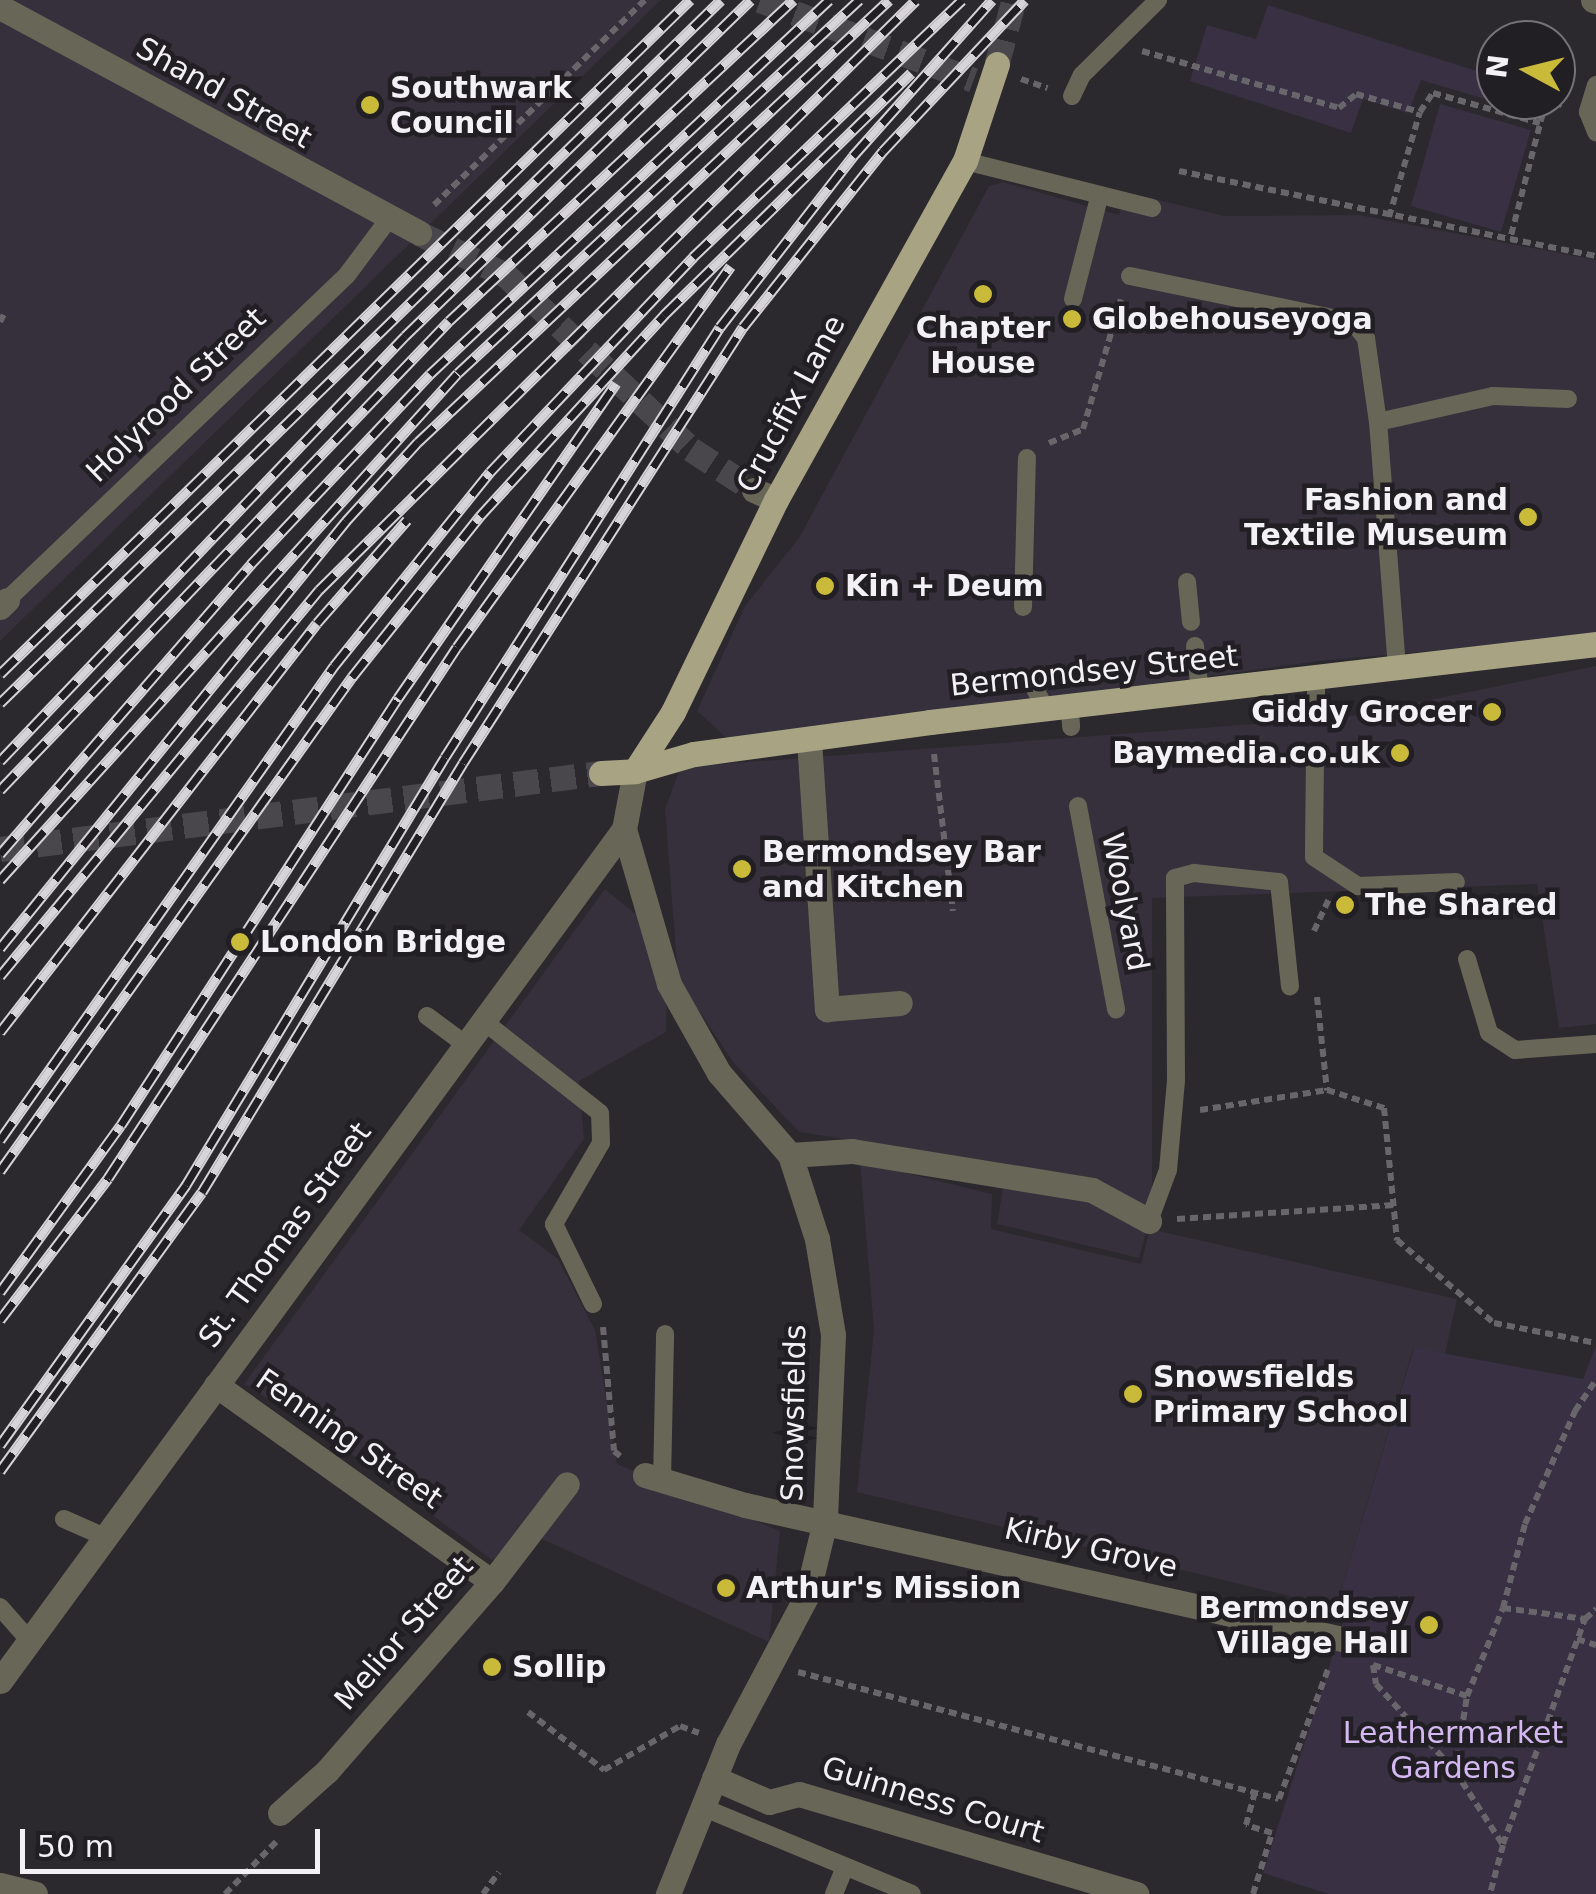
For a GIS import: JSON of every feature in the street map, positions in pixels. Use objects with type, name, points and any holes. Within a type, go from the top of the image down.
[{"type":"main road","name":"Crucifix Lane","points":[[635,772],[673,712],[765,495],[965,160],[989,75]]},
{"type":"main road","name":"Bermondsey Street","points":[[601,773],[635,772],[694,754],[930,722],[1062,716],[1200,693],[1596,644]]},
{"type":"street","name":"Shand Street","points":[[0,6],[388,220],[419,233]]},
{"type":"street","points":[[808,740],[827,1009],[900,1004]]},
{"type":"street","name":"Snowsfields","points":[[635,772],[624,829],[669,984],[718,1073],[790,1154],[818,1239],[832,1335],[824,1521],[808,1595],[728,1744],[668,1894]]},
{"type":"street","name":"St. Thomas Street","points":[[0,1681],[624,829]]},
{"type":"street","points":[[790,1154],[852,1151],[1092,1190],[1161,1220]]},
{"type":"street","name":"Fenning Street","points":[[216,1385],[492,1582]]},
{"type":"street","name":"Kirby Grove","points":[[654,1479],[1342,1639]]},
{"type":"street","name":"Melior Street","points":[[280,1813],[328,1770],[492,1582],[567,1484]]},
{"type":"street","name":"Guinness Court","points":[[714,1778],[769,1802],[799,1794],[1136,1894]]},
{"type":"street","points":[[0,1885],[36,1894]]},
{"type":"lane","points":[[1072,96],[1082,74],[1158,0]]},
{"type":"lane","points":[[1596,85],[1588,112],[1596,132]]},
{"type":"lane","points":[[965,160],[1099,198],[1152,208]]},
{"type":"lane","points":[[1073,299],[1099,198]]},
{"type":"lane","name":"Holyrood Street","points":[[4,604],[347,274],[388,220]]},
{"type":"lane","points":[[1130,276],[1354,322],[1366,338],[1376,384],[1397,668]]},
{"type":"lane","points":[[1378,422],[1494,396],[1568,399]]},
{"type":"lane","points":[[1022,606],[1027,462]]},
{"type":"lane","points":[[1187,582],[1191,622]]},
{"type":"lane","points":[[1195,646],[1200,693]]},
{"type":"lane","points":[[1316,678],[1316,706]]},
{"type":"lane","points":[[1031,681],[1062,716]]},
{"type":"lane","points":[[1315,756],[1314,856],[1340,878],[1358,886],[1456,882]]},
{"type":"lane","name":"Woolyard","points":[[1078,806],[1116,1010]]},
{"type":"lane","points":[[1161,1220],[1176,1081],[1175,878],[1194,874],[1279,882],[1290,986]]},
{"type":"lane","points":[[1467,959],[1490,1032],[1515,1050],[1596,1044]]},
{"type":"lane","points":[[427,1016],[465,1044]]},
{"type":"lane","points":[[482,1020],[600,1113],[601,1143],[554,1224],[593,1304]]},
{"type":"lane","points":[[654,1479],[666,1334]]},
{"type":"lane","points":[[64,1519],[106,1538]]},
{"type":"lane","points":[[0,1607],[29,1640]]},
{"type":"lane","points":[[702,1807],[845,1866],[872,1886],[912,1894]]},
{"type":"lane","points":[[834,1894],[845,1866]]},
{"type":"path","points":[[388,220],[432,208],[645,0]]},
{"type":"path","points":[[1120,37],[1146,53],[1338,108],[1356,94],[1420,112]]},
{"type":"path","points":[[989,75],[1072,96]]},
{"type":"path","points":[[1388,217],[1420,112],[1433,93],[1540,123]]},
{"type":"path","points":[[1510,239],[1546,101],[1588,112]]},
{"type":"path","points":[[1179,172],[1596,256]]},
{"type":"path","points":[[1027,462],[1049,442],[1084,429],[1130,276]]},
{"type":"path","points":[[930,722],[954,911]]},
{"type":"path","points":[[1311,936],[1340,878]]},
{"type":"path","points":[[1317,994],[1327,1090]]},
{"type":"path","points":[[1192,1112],[1240,1098],[1327,1090],[1384,1108],[1397,1240],[1494,1324],[1596,1343]]},
{"type":"path","points":[[1161,1220],[1173,1202]]},
{"type":"path","points":[[1161,1220],[1396,1205]]},
{"type":"path","points":[[593,1304],[603,1326],[614,1451],[654,1479]]},
{"type":"path","points":[[1455,1771],[1466,1696],[1503,1608],[1526,1524],[1575,1411],[1596,1380]]},
{"type":"path","points":[[1503,1608],[1585,1618]]},
{"type":"path","points":[[1490,1894],[1503,1846],[1585,1618],[1596,1610]]},
{"type":"path","points":[[773,1664],[1279,1799],[1342,1639]]},
{"type":"path","points":[[1578,1639],[1596,1646]]},
{"type":"path","points":[[1466,1696],[1372,1665],[1376,1684],[1455,1771],[1503,1846]]},
{"type":"path","points":[[528,1712],[604,1770],[680,1726],[728,1744]]},
{"type":"path","points":[[1252,1894],[1272,1834],[1246,1825],[1254,1792]]},
{"type":"path","points":[[484,1894],[499,1872]]},
{"type":"shaded area","points":[[0,0],[661,0],[0,641]]},
{"type":"shaded area","points":[[1003,182],[1119,215],[1125,192],[1224,216],[1359,215],[1596,260],[1596,636],[1320,661],[730,741],[697,711],[745,606],[799,538],[989,186]]},
{"type":"shaded area","points":[[1596,666],[1596,1024],[1559,1028],[1537,884],[1152,898],[1152,1210],[1139,1258],[997,1224],[1007,1164],[799,1132],[733,1062],[678,979],[665,809],[681,767],[1347,717]]},
{"type":"shaded area","points":[[605,889],[667,940],[666,1032],[579,1081],[584,1139],[519,1230],[558,1259],[595,1330],[617,1464],[780,1531],[769,1642],[533,1535],[492,1560],[329,1437],[244,1384]]},
{"type":"shaded area","name":"Snowsfields Primary School","points":[[860,1162],[992,1194],[991,1229],[1141,1264],[1150,1229],[1457,1299],[1445,1354],[1413,1349],[1336,1607],[857,1492],[874,1330]]},
{"type":"green space","points":[[1268,5],[1476,71],[1476,96],[1421,80],[1408,113],[1363,99],[1351,133],[1190,81],[1207,25],[1256,39]]},
{"type":"green space","points":[[1440,104],[1476,114],[1476,120],[1496,120],[1531,130],[1501,232],[1411,206]]},
{"type":"green space","name":"Leathermarket Gardens","points":[[1596,1346],[1596,1894],[1329,1894],[1263,1873],[1347,1610],[1336,1607],[1414,1348],[1583,1379]]},
{"type":"tunnel","points":[[760,0],[974,80]]},
{"type":"tunnel","points":[[997,64],[1014,0]]},
{"type":"tunnel","points":[[419,233],[506,275],[691,449],[754,490]]},
{"type":"tunnel","points":[[0,849],[601,773]]},
{"type":"railway","points":[[0,674],[690,0]]},
{"type":"railway","points":[[0,703],[721,0]]},
{"type":"railway","points":[[0,761],[405,336],[750,0]]},
{"type":"railway","points":[[0,790],[449,321],[793,0]]},
{"type":"railway","points":[[0,854],[251,564],[430,374],[829,0]]},
{"type":"railway","points":[[0,880],[458,373],[859,0]]},
{"type":"railway","points":[[0,948],[346,521],[418,442],[889,0]]},
{"type":"railway","points":[[0,976],[319,590],[916,0]]},
{"type":"railway","points":[[0,1140],[334,666],[490,472],[693,257],[962,0]]},
{"type":"railway","points":[[0,1445],[186,1185],[445,757],[720,327],[853,156],[992,0]]},
{"type":"railway","points":[[0,1471],[202,1192],[463,763],[743,327],[883,151],[1025,0]]},
{"type":"railway","points":[[0,1171],[352,677],[480,516],[664,315],[911,73]]},
{"type":"railway","points":[[0,1320],[108,1178],[457,647],[731,266]]},
{"type":"railway","points":[[0,1292],[121,1125],[398,698],[616,383]]},
{"type":"railway","points":[[0,1032],[317,623],[407,520]]},
{"type":"place","name":"Southwark Council","points":[[370,105]]},
{"type":"place","name":"Chapter House","points":[[983,294]]},
{"type":"place","name":"Globehouseyoga","points":[[1072,319]]},
{"type":"place","name":"Fashion and Textile Museum","points":[[1528,517]]},
{"type":"place","name":"Kin + Deum","points":[[825,586]]},
{"type":"place","name":"Giddy Grocer","points":[[1492,712]]},
{"type":"place","name":"Baymedia.co.uk","points":[[1400,753]]},
{"type":"place","name":"Bermondsey Bar and Kitchen","points":[[742,869]]},
{"type":"place","name":"The Shared","points":[[1345,905]]},
{"type":"place","name":"London Bridge","points":[[240,942]]},
{"type":"place","name":"Snowsfields Primary School","points":[[1133,1394]]},
{"type":"place","name":"Arthur's Mission","points":[[726,1588]]},
{"type":"place","name":"Bermondsey Village Hall","points":[[1429,1625]]},
{"type":"place","name":"Sollip","points":[[492,1667]]}]
